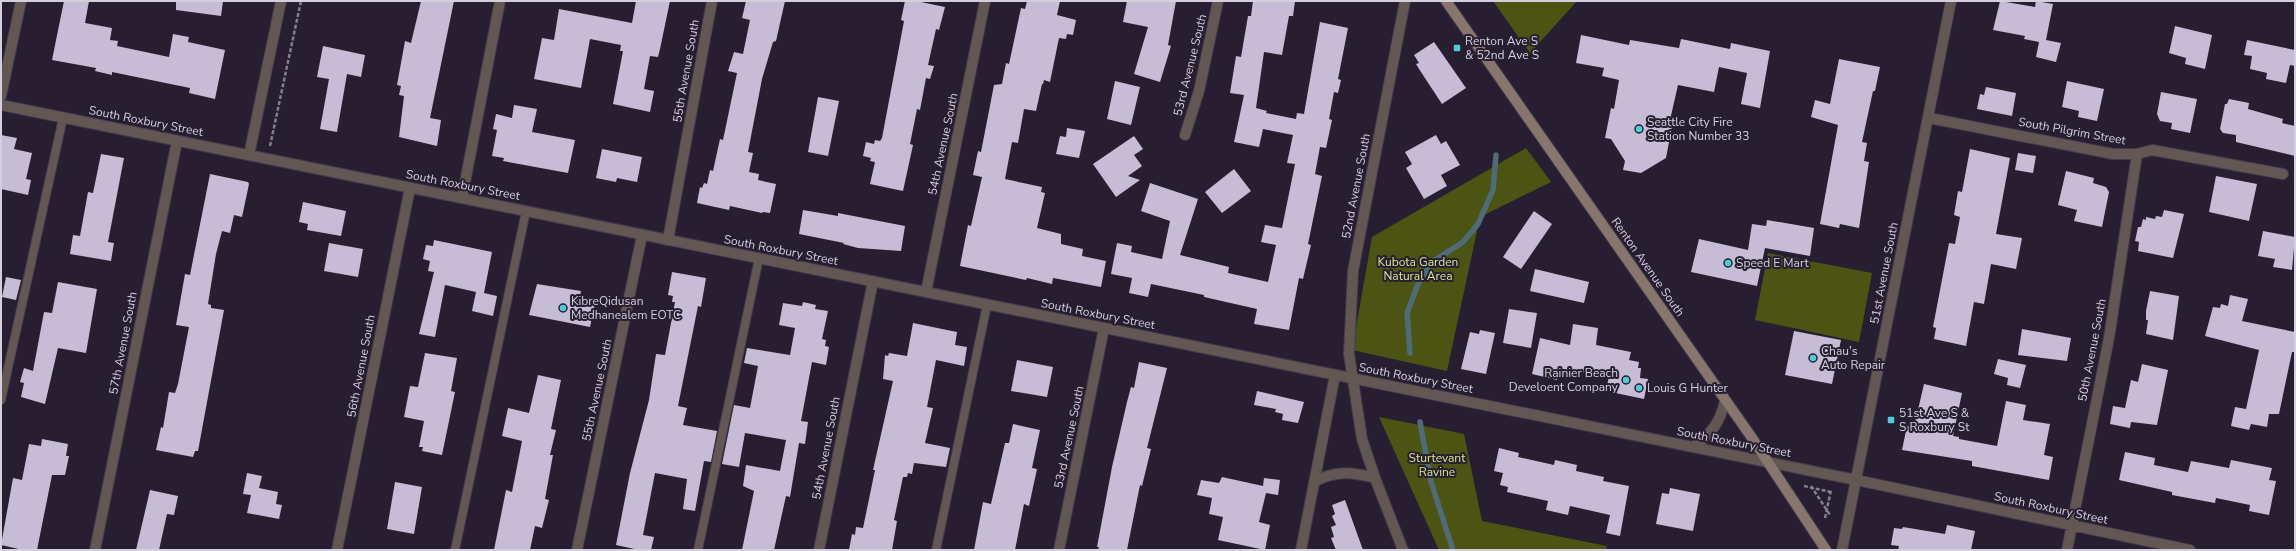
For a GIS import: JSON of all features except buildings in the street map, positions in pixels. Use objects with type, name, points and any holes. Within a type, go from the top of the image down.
[{"type":"main road","name":"Renton Avenue South","points":[[1446,1],[1768,463],[1826,550]]},
{"type":"street","points":[[1,96],[21,1]]},
{"type":"street","points":[[249,155],[281,1]]},
{"type":"street","points":[[462,198],[500,1]]},
{"type":"street","name":"55th Avenue South","points":[[668,240],[712,1]]},
{"type":"street","name":"54th Avenue South","points":[[926,292],[985,1]]},
{"type":"street","name":"53rd Avenue South","points":[[1185,135],[1199,91],[1218,1]]},
{"type":"street","name":"52nd Avenue South","points":[[1404,1],[1353,271],[1349,354],[1362,439],[1375,478],[1404,550]]},
{"type":"street","name":"51st Avenue South","points":[[1842,550],[1951,1]]},
{"type":"street","name":"South Roxbury Street","points":[[1,105],[1856,480],[2190,550]]},
{"type":"street","name":"South Pilgrim Street","points":[[1928,118],[2113,154],[2137,154],[2152,150],[2283,174]]},
{"type":"street","name":"57th Avenue South","points":[[95,550],[177,141]]},
{"type":"street","name":"50th Avenue South","points":[[2067,550],[2108,338],[2137,154]]},
{"type":"street","name":"56th Avenue South","points":[[337,550],[410,188]]},
{"type":"street","name":"55th Avenue South","points":[[577,550],[642,235]]},
{"type":"street","name":"54th Avenue South","points":[[819,550],[873,282]]},
{"type":"street","name":"53rd Avenue South","points":[[1059,550],[1104,328]]},
{"type":"street","points":[[1301,550],[1335,375]]},
{"type":"street","points":[[1693,447],[1707,437],[1717,426],[1725,401]]},
{"type":"street","points":[[1314,482],[1326,475],[1341,472],[1375,478]]},
{"type":"lane","points":[[1,400],[63,118]]},
{"type":"lane","points":[[455,550],[526,211]]},
{"type":"lane","points":[[698,550],[759,258]]},
{"type":"lane","points":[[936,550],[987,304]]},
{"type":"path","points":[[270,147],[301,1]]},
{"type":"path","points":[[1808,480],[1830,515]]},
{"type":"path","points":[[1804,486],[1831,492]]},
{"type":"path","points":[[1825,518],[1832,486]]},
{"type":"green space","points":[[1493,1],[1577,1],[1530,53]]},
{"type":"green space","name":"Kubota Garden Natural Area","points":[[1526,148],[1551,182],[1480,217],[1447,371],[1352,350],[1372,237]]},
{"type":"green space","points":[[1768,253],[1872,273],[1859,342],[1755,320]]},
{"type":"green space","name":"Sturtevant Ravine","points":[[1379,417],[1464,434],[1482,521],[1607,546],[1606,550],[1439,550]]},
{"type":"waterway","points":[[1410,353],[1407,313],[1418,284],[1432,262],[1463,242],[1478,224],[1493,190],[1496,155]]},
{"type":"waterway","points":[[1420,422],[1431,482],[1453,550]]},
{"type":"place","name":"Renton Ave S & 52nd Ave S","points":[[1457,48]]},
{"type":"place","name":"Seattle City Fire Station Number 33","points":[[1639,129]]},
{"type":"place","name":"Speed E Mart","points":[[1728,263]]},
{"type":"place","name":"KibreQidusan Medhanealem EOTC","points":[[563,308]]},
{"type":"place","name":"Chau's Auto Repair","points":[[1813,358]]},
{"type":"place","name":"Rainier Beach Develoent Company","points":[[1626,380]]},
{"type":"place","name":"Louis G Hunter","points":[[1639,388]]},
{"type":"place","name":"51st Ave S & S Roxbury St","points":[[1891,420]]}]
